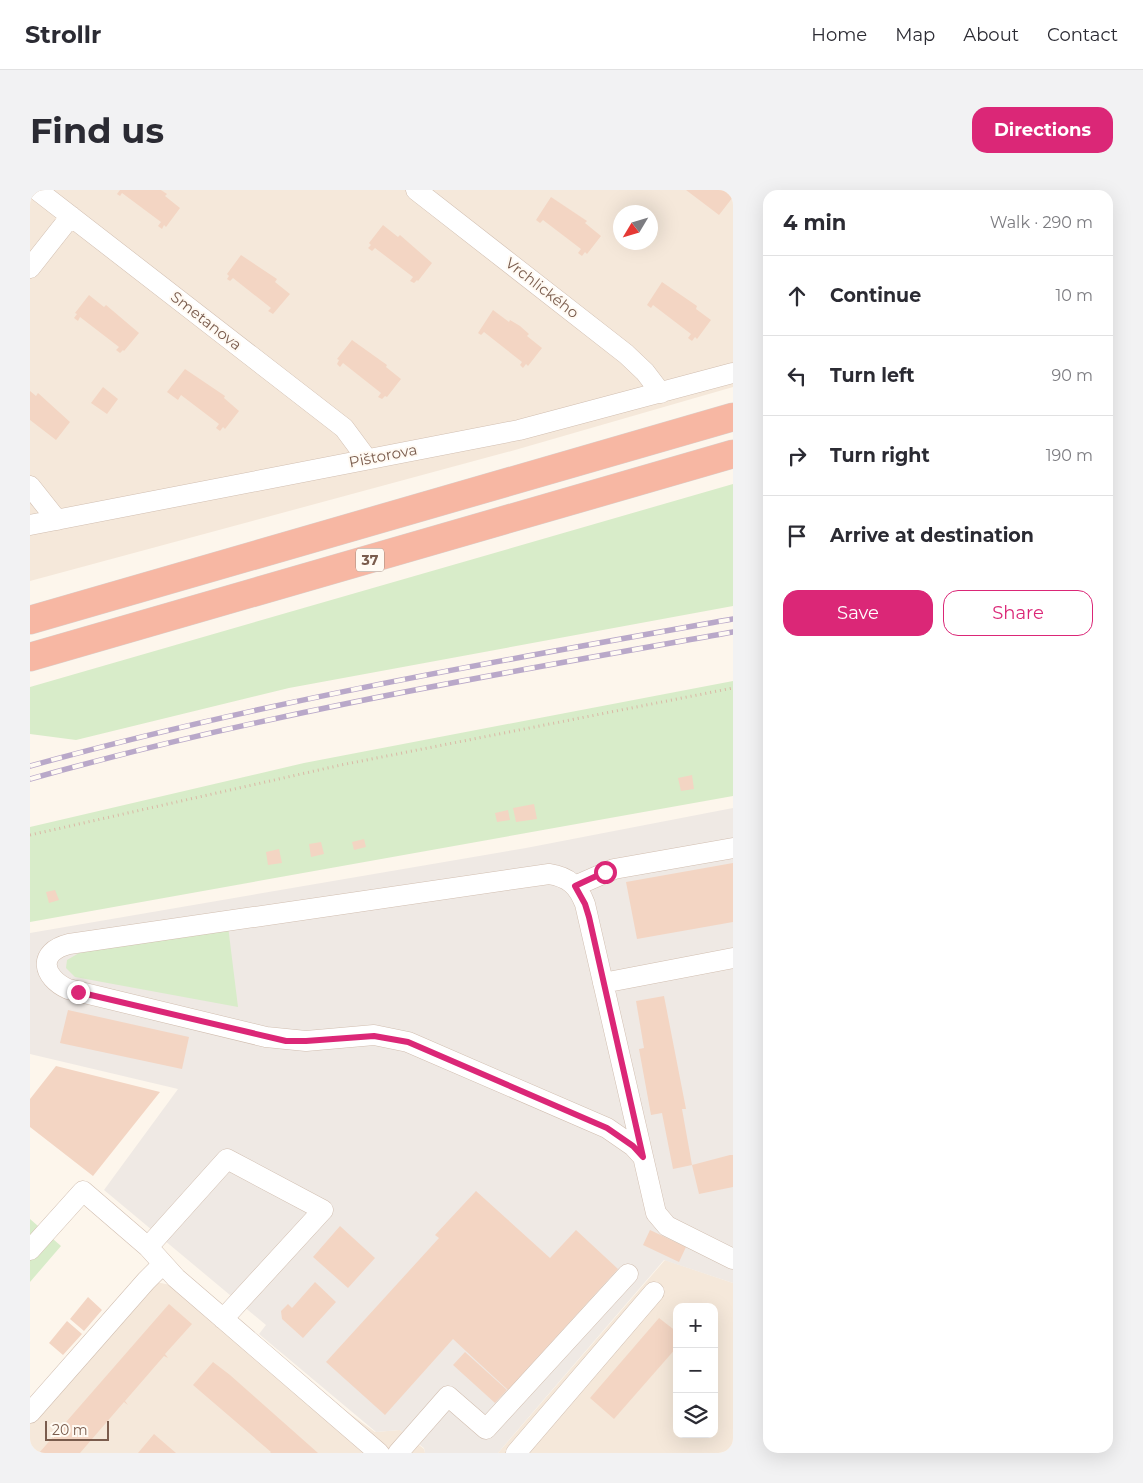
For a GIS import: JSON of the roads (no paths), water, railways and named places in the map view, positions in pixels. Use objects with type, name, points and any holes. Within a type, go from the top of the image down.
[{"type":"highway","name":"37","points":[[30,620],[733,417]]},
{"type":"highway","name":"37","points":[[30,657],[733,454]]},
{"type":"street","name":"Vrchlického","points":[[416,190],[626,354],[645,372],[661,393]]},
{"type":"street","name":"Smetanova","points":[[49,193],[71,216],[344,428],[367,459]]},
{"type":"street","points":[[30,268],[71,216]]},
{"type":"street","name":"Pištorova","points":[[30,525],[519,430],[733,373]]},
{"type":"street","points":[[30,486],[57,520]]},
{"type":"street","points":[[575,886],[614,869],[733,848]]},
{"type":"street","points":[[643,1157],[633,1146],[607,1128],[408,1042],[374,1036],[306,1041],[266,1038],[78,992],[57,984],[49,976],[46,968],[47,961],[52,952],[69,944],[549,874],[568,879],[575,886],[585,904],[643,1157],[652,1202],[661,1221],[674,1230],[733,1259]]},
{"type":"street","points":[[603,983],[733,958]]},
{"type":"street","points":[[148,1247],[227,1159],[323,1210],[223,1319]]},
{"type":"street","points":[[30,1250],[83,1191],[148,1247],[163,1264],[223,1319],[379,1453]]},
{"type":"street","points":[[30,1413],[163,1264]]},
{"type":"street","points":[[398,1453],[448,1396],[486,1429],[628,1274]]},
{"type":"street","points":[[516,1453],[654,1292]]},
{"type":"railway","points":[[30,766],[117,743],[292,702],[468,667],[733,619]]},
{"type":"railway","points":[[30,779],[117,756],[292,715],[468,680],[733,632]]}]
